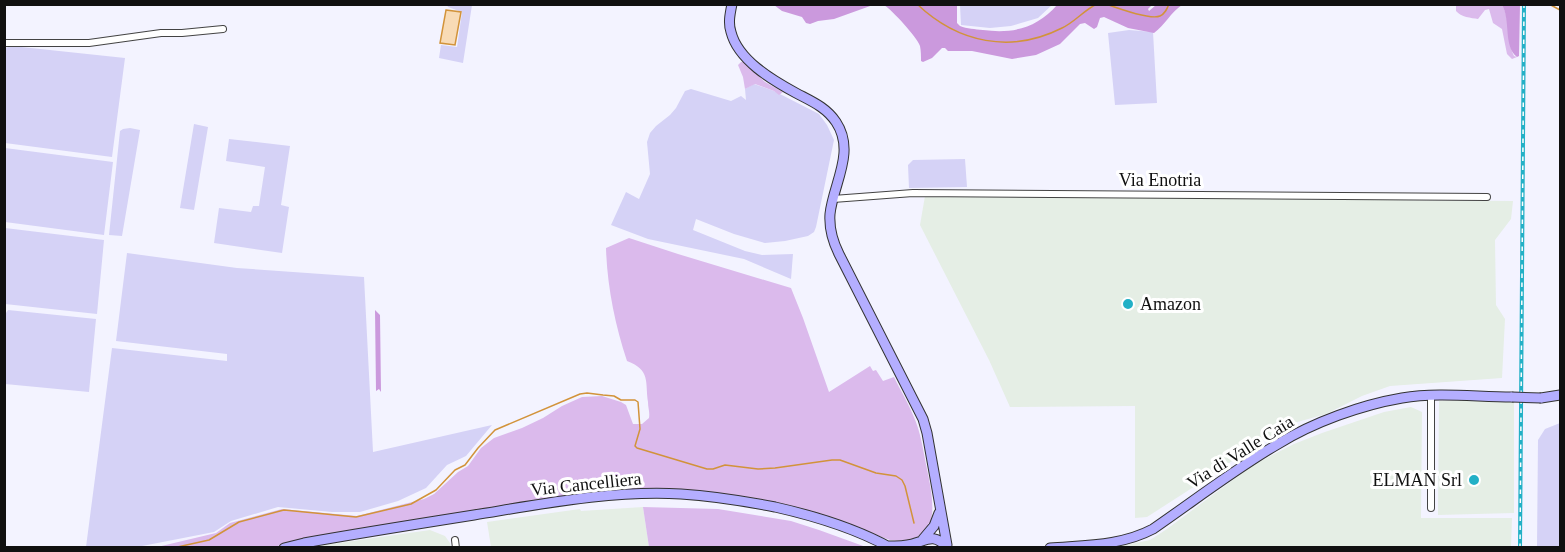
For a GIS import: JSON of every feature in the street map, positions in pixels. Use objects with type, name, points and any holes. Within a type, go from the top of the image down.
[{"type":"street","points":[[732,4],[729,21],[731,33],[744,55],[769,76],[822,107],[838,126],[843,138],[845,152],[843,166],[830,219],[833,242],[924,421],[939,507],[949,547]]},
{"type":"street","points":[[4,43],[89,43],[161,33],[224,29]]},
{"type":"street","name":"Via Enotria","points":[[833,200],[913,193],[1486,197]]},
{"type":"street","name":"Via di Valle Caia","points":[[1050,548],[1093,545],[1139,536],[1153,529],[1279,443],[1308,428],[1369,406],[1403,398],[1431,396],[1541,398],[1560,395]]},
{"type":"street","points":[[1431,396],[1431,508]]},
{"type":"street","name":"Via Cancelliera","points":[[284,548],[561,501],[659,494],[719,498],[793,511],[828,521],[889,547],[919,544],[933,538],[949,547]]},
{"type":"street","points":[[919,544],[934,526],[939,507]]},
{"type":"shaded area","points":[[960,4],[1052,5],[1038,18],[1011,26],[990,28],[961,25]]},
{"type":"shaded area","points":[[447,5],[472,5],[463,63],[439,58],[441,45],[457,47],[462,12]]},
{"type":"shaded area","points":[[774,5],[873,5],[834,19],[810,24],[806,23],[802,17],[782,11]]},
{"type":"shaded area","points":[[884,5],[957,5],[957,23],[960,26],[1004,31],[1033,24],[1057,5],[1152,5],[1149,11],[1156,5],[1182,5],[1154,33],[1128,28],[1104,17],[1100,18],[1094,29],[1085,23],[1080,24],[1060,44],[1036,55],[1012,59],[972,51],[948,51],[942,48],[932,58],[923,62],[918,42],[893,12]]},
{"type":"shaded area","points":[[1456,5],[1502,5],[1507,17],[1512,50],[1514,56],[1517,57],[1512,59],[1507,54],[1502,29],[1493,23],[1489,9],[1485,10],[1478,19],[1461,15],[1456,11]]},
{"type":"shaded area","points":[[1502,5],[1520,5],[1519,56],[1517,57],[1508,40],[1505,11]]},
{"type":"shaded area","points":[[446,10],[461,12],[455,45],[440,43]]},
{"type":"shaded area","points":[[1129,30],[1153,32],[1157,103],[1115,105],[1108,33]]},
{"type":"shaded area","points":[[12,46],[125,58],[112,157],[5,143],[5,48]]},
{"type":"shaded area","points":[[744,62],[765,82],[783,92],[779,95],[755,84],[745,89],[738,65]]},
{"type":"shaded area","points":[[754,84],[774,91],[819,114],[834,140],[814,232],[808,236],[765,243],[696,219],[693,230],[745,251],[762,255],[793,254],[791,279],[744,259],[648,239],[611,225],[626,192],[639,199],[650,174],[647,142],[650,133],[676,108],[685,91],[691,89],[731,101],[741,96],[746,100],[745,89]]},
{"type":"shaded area","points":[[194,124],[208,127],[194,210],[180,208]]},
{"type":"shaded area","points":[[130,128],[140,130],[122,236],[109,235],[120,131]]},
{"type":"shaded area","points":[[229,139],[290,146],[281,205],[289,207],[282,253],[214,243],[219,208],[251,212],[253,206],[259,206],[265,167],[226,161]]},
{"type":"shaded area","points":[[5,148],[113,162],[104,235],[5,222]]},
{"type":"shaded area","points":[[965,159],[967,187],[909,188],[908,165],[913,160]]},
{"type":"shaded area","points":[[925,196],[1513,201],[1511,219],[1495,240],[1496,305],[1505,319],[1502,378],[1390,386],[1362,396],[1326,414],[1294,423],[1287,421],[1287,428],[1258,443],[1147,517],[1135,518],[1135,406],[1010,407],[989,360],[920,225]]},
{"type":"shaded area","points":[[5,228],[104,240],[97,314],[5,304]]},
{"type":"shaded area","points":[[629,238],[791,288],[829,392],[870,366],[873,371],[876,370],[883,381],[894,377],[918,428],[930,482],[932,508],[927,530],[919,537],[890,540],[817,514],[674,491],[330,534],[284,543],[276,547],[153,548],[216,533],[230,523],[282,509],[357,516],[424,499],[434,494],[468,466],[481,448],[494,438],[522,428],[582,397],[602,396],[621,402],[626,405],[633,424],[642,424],[649,418],[645,377],[640,368],[627,361],[612,305],[606,248]]},
{"type":"shaded area","points":[[127,253],[237,268],[364,277],[373,452],[492,425],[466,456],[447,465],[426,488],[398,501],[360,512],[278,507],[231,521],[214,532],[137,547],[86,547],[112,348],[227,361],[227,354],[116,341]]},
{"type":"shaded area","points":[[8,310],[96,319],[89,392],[5,384],[4,316]]},
{"type":"shaded area","points":[[375,310],[380,315],[381,392],[379,389],[376,391]]},
{"type":"shaded area","name":"ELMAN Srl","points":[[1439,401],[1514,401],[1514,513],[1438,515]]},
{"type":"shaded area","points":[[1411,407],[1422,412],[1421,518],[1512,518],[1511,547],[1100,548],[1150,540],[1253,465],[1294,444],[1384,412]]},
{"type":"shaded area","points":[[1560,423],[1560,547],[1537,547],[1538,440],[1545,429]]},
{"type":"shaded area","points":[[643,507],[649,547],[491,547],[487,522],[580,509],[581,511]]},
{"type":"shaded area","points":[[643,507],[718,509],[791,521],[866,547],[649,547]]},
{"type":"shaded area","points":[[430,530],[445,536],[451,547],[304,548]]},
{"type":"waterway","points":[[917,4],[950,28],[967,36],[1005,42],[1024,41],[1043,36],[1067,25],[1097,4]]},
{"type":"waterway","points":[[1106,4],[1156,17],[1163,14],[1169,4]]},
{"type":"waterway","points":[[1549,4],[1560,10]]},
{"type":"waterway","points":[[173,548],[209,540],[239,522],[284,510],[356,517],[411,504],[436,490],[455,470],[465,465],[495,430],[587,393],[614,396],[621,400],[635,400],[638,402],[640,429],[635,446],[637,448],[707,469],[725,465],[758,469],[775,468],[840,460],[876,473],[896,476],[905,486],[914,523]]},
{"type":"railway","points":[[1520,548],[1524,4]]},
{"type":"place","name":"Amazon","points":[[1128,304]]},
{"type":"place","name":"ELMAN Srl","points":[[1474,480]]}]
